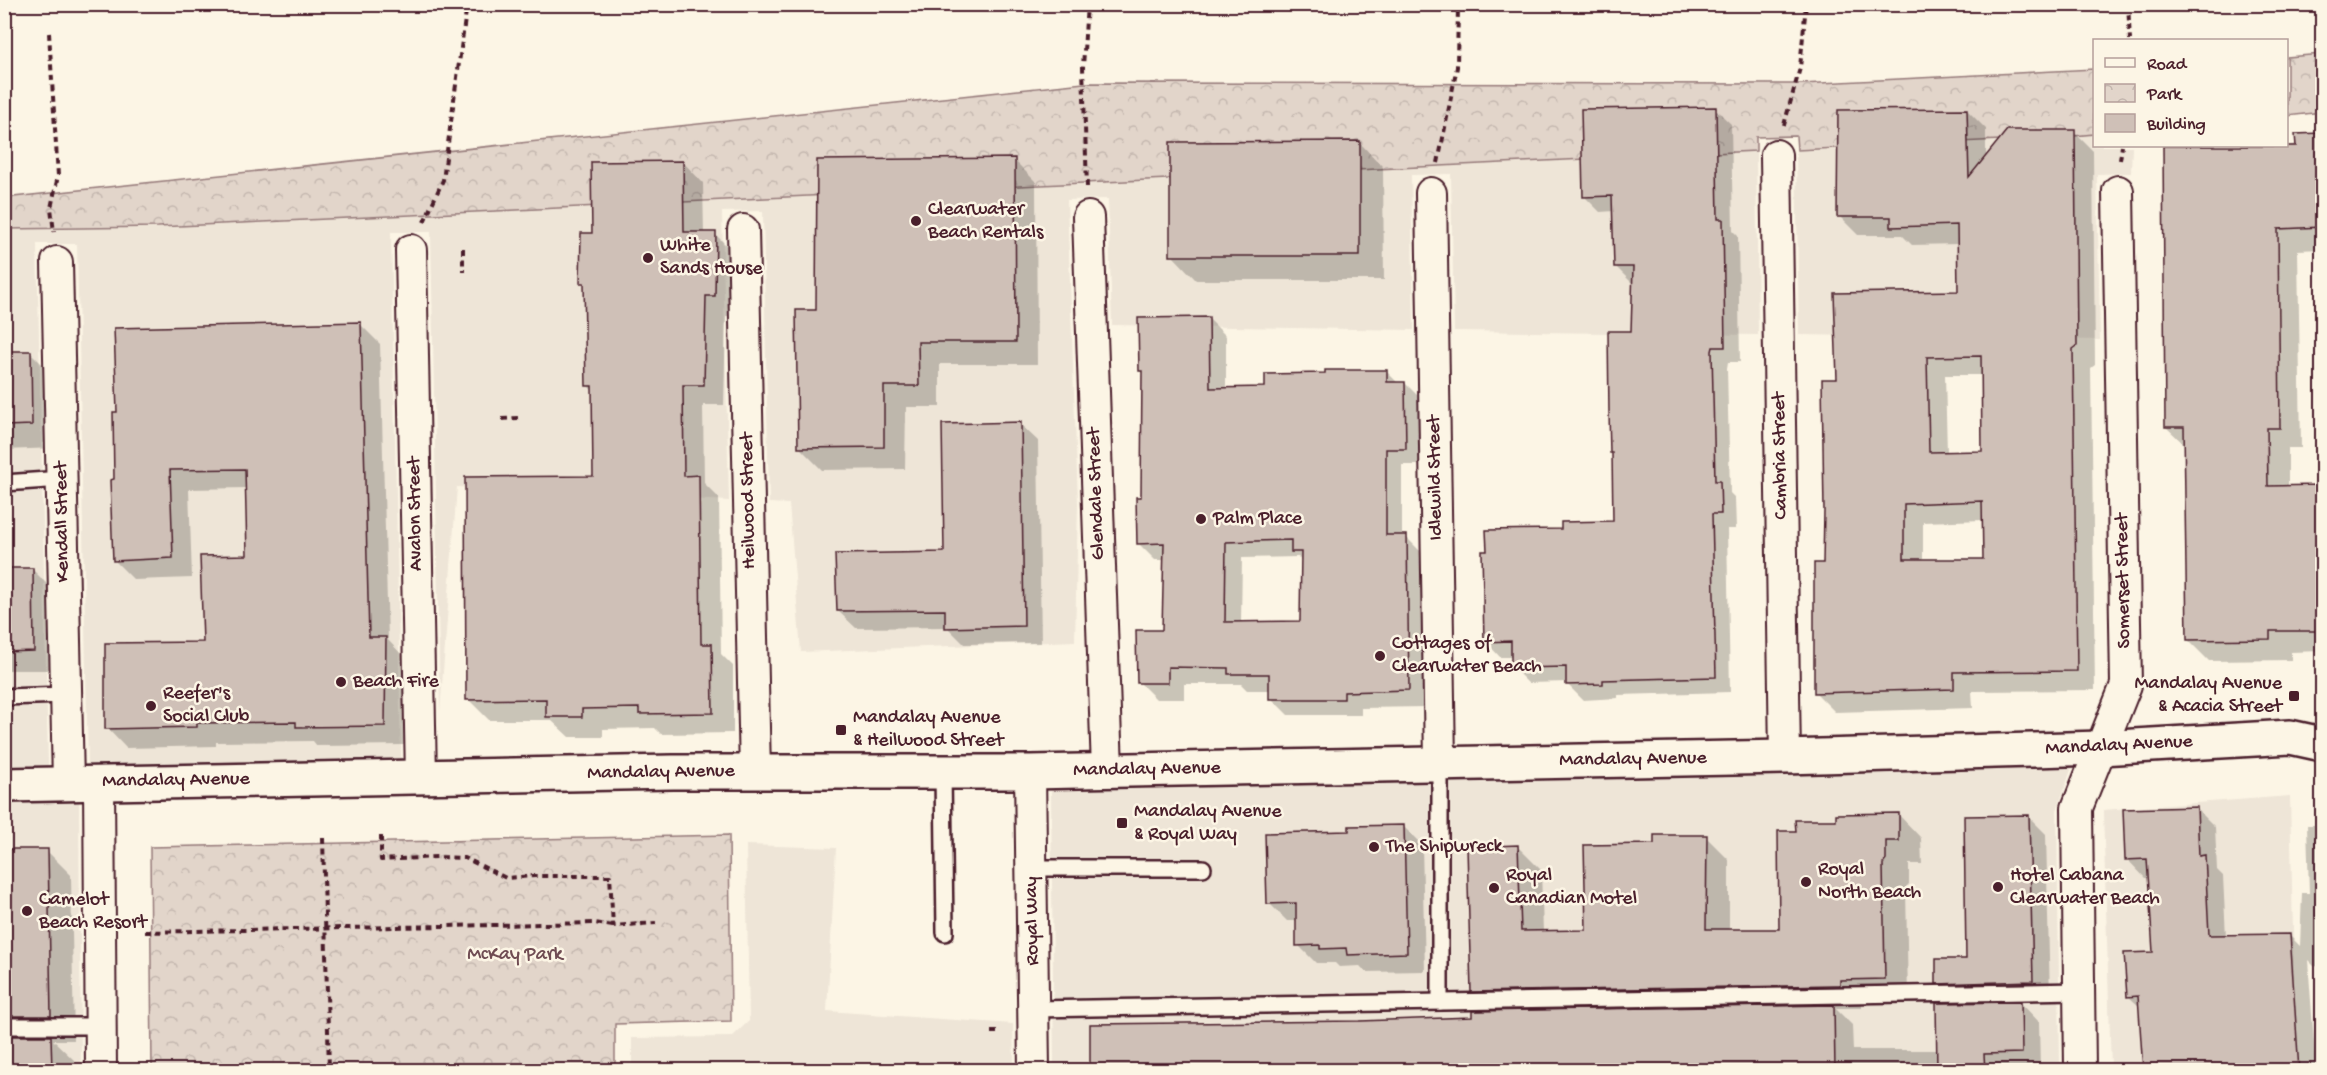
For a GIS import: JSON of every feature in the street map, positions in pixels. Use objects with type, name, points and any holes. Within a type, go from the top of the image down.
[{"type":"street","name":"Cambria Street","points":[[1776,155],[1785,757]]},
{"type":"street","name":"Somerset Street","points":[[2080,1071],[2077,808],[2126,686],[2118,191]]},
{"type":"street","name":"Idlewild Street","points":[[1431,193],[1440,764]]},
{"type":"street","name":"Glendale Street","points":[[1088,217],[1107,770]]},
{"type":"street","name":"Heilwood Street","points":[[743,230],[755,772]]},
{"type":"street","name":"Avalon Street","points":[[411,250],[421,778]]},
{"type":"street","name":"Kendall Street","points":[[57,262],[66,695],[83,783],[101,1026],[101,1071]]},
{"type":"street","name":"Mandalay Avenue","points":[[2290,737],[2322,723]]},
{"type":"street","name":"Mandalay Avenue","points":[[4,784],[755,772],[1030,772],[1785,757],[2100,748],[2290,737],[2322,744]]},
{"type":"street","name":"Royal Way","points":[[1030,772],[1034,1071]]},
{"type":"lane","points":[[4,483],[62,479]]},
{"type":"lane","points":[[4,697],[66,695]]},
{"type":"lane","points":[[1440,764],[1440,1002]]},
{"type":"lane","points":[[943,772],[945,933]]},
{"type":"lane","points":[[1032,868],[1203,868]]},
{"type":"lane","points":[[1034,1009],[2079,991]]},
{"type":"lane","points":[[4,1026],[101,1026]]},
{"type":"path","points":[[411,250],[443,180],[467,4]]},
{"type":"path","points":[[1088,4],[1083,67],[1088,217]]},
{"type":"path","points":[[1431,193],[1457,67],[1458,4]]},
{"type":"path","points":[[1776,155],[1800,68],[1806,4]]},
{"type":"path","points":[[2128,4],[2130,39]]},
{"type":"path","points":[[49,33],[58,176],[51,208],[57,262]]},
{"type":"path","points":[[463,248],[463,272]]},
{"type":"path","points":[[502,418],[518,418]]},
{"type":"path","points":[[381,836],[381,860],[465,858],[506,878],[610,876],[613,926]]},
{"type":"path","points":[[323,838],[328,1071]]},
{"type":"path","points":[[145,932],[595,923],[613,926],[656,923]]},
{"type":"shaded area","points":[[2093,134],[2093,147],[2132,147],[2131,173],[2097,174],[2100,340],[1799,335],[1796,150]]},
{"type":"shaded area","points":[[1756,151],[1758,335],[1454,331],[1451,174],[1411,175],[1414,330],[1112,325],[1108,199],[1067,200],[1078,503],[1075,641],[801,652],[789,504],[769,503],[763,211],[722,212],[729,501],[457,487],[440,712],[431,232],[391,232],[401,760],[88,765],[77,244],[37,244],[48,766],[5,767],[4,229],[158,227]]},
{"type":"shaded area","points":[[2072,767],[2057,810],[2060,1070],[1054,1070],[1051,790],[1806,775]]},
{"type":"shaded area","points":[[2290,796],[2296,1070],[2111,1070],[2103,810]]},
{"type":"shaded area","points":[[79,801],[81,1070],[5,1070],[4,803]]},
{"type":"shaded area","points":[[746,845],[836,848],[827,1011],[1013,1024],[1014,1070],[632,1070],[632,1038],[732,1037],[749,1021]]},
{"type":"green space","points":[[2322,54],[2322,112],[2288,116],[2288,57]]},
{"type":"green space","points":[[2093,69],[2093,134],[1797,150],[1796,136],[1756,137],[1756,151],[158,227],[5,229],[4,198],[1084,83],[1801,84]]},
{"type":"green space","name":"McKay Park","points":[[729,835],[731,1021],[615,1024],[615,1070],[152,1070],[150,847]]},
{"type":"building","points":[[1716,107],[1718,219],[1723,219],[1725,347],[1713,347],[1712,351],[1715,481],[1720,481],[1721,514],[1712,514],[1716,677],[1603,680],[1603,684],[1566,685],[1566,667],[1511,668],[1511,641],[1484,642],[1482,551],[1487,551],[1486,530],[1561,529],[1561,522],[1613,521],[1608,331],[1631,331],[1633,267],[1614,267],[1612,196],[1583,197],[1581,109]]},
{"type":"building","points":[[1967,109],[1969,177],[2007,130],[2075,130],[2077,346],[2073,349],[2077,671],[1954,672],[1954,689],[1814,693],[1814,563],[1823,563],[1822,379],[1837,379],[1834,293],[1958,291],[1957,225],[1891,227],[1891,217],[1837,217],[1838,110]],"holes":[[[1981,356],[1982,451],[1929,452],[1927,357]],[[1982,501],[1983,559],[1904,559],[1904,504]]]},
{"type":"building","points":[[2322,133],[2322,227],[2278,229],[2280,428],[2267,428],[2268,486],[2322,485],[2322,631],[2270,631],[2270,639],[2187,640],[2184,427],[2165,427],[2163,147],[2288,147],[2296,146],[2295,134]]},
{"type":"building","points":[[1360,141],[1360,256],[1170,256],[1170,142]]},
{"type":"building","name":"Clearwater Beach Rentals","points":[[1015,158],[1016,342],[918,342],[919,386],[884,386],[884,447],[798,448],[796,310],[816,310],[817,160]]},
{"type":"building","points":[[683,161],[684,232],[716,232],[715,296],[706,296],[704,385],[683,385],[684,476],[699,475],[701,644],[712,644],[713,713],[639,714],[639,708],[582,709],[582,717],[546,717],[546,699],[466,700],[465,477],[593,476],[592,386],[586,386],[584,283],[580,283],[581,233],[592,233],[591,162]]},
{"type":"building","points":[[1209,317],[1210,388],[1265,387],[1265,374],[1325,373],[1325,370],[1387,370],[1387,382],[1405,382],[1406,449],[1386,449],[1386,535],[1407,535],[1409,690],[1344,692],[1344,699],[1269,699],[1269,674],[1228,674],[1228,668],[1168,667],[1168,683],[1137,683],[1136,630],[1162,630],[1164,543],[1137,544],[1136,497],[1141,497],[1142,371],[1139,371],[1138,318]],"holes":[[[1291,540],[1291,552],[1301,552],[1300,621],[1225,622],[1226,542]]]},
{"type":"building","points":[[361,322],[369,637],[386,637],[385,726],[296,727],[296,722],[197,723],[197,727],[105,729],[105,643],[203,642],[200,556],[247,555],[245,469],[170,470],[173,558],[113,561],[110,480],[114,479],[113,412],[117,412],[114,328]]},
{"type":"building","points":[[4,351],[31,351],[32,425],[4,426]]},
{"type":"building","points":[[1021,422],[1024,626],[945,628],[945,610],[837,611],[835,554],[944,552],[942,424]]},
{"type":"building","points":[[4,568],[33,568],[34,651],[4,652]]},
{"type":"building","points":[[2197,807],[2199,856],[2205,855],[2209,935],[2290,934],[2299,1071],[2143,1071],[2138,996],[2127,997],[2124,953],[2153,952],[2147,859],[2125,860],[2123,809]]},
{"type":"building","points":[[1899,813],[1899,841],[1886,841],[1886,860],[1883,864],[1885,979],[1840,980],[1840,985],[1471,992],[1467,847],[1518,845],[1521,931],[1586,930],[1584,845],[1654,844],[1654,835],[1707,835],[1706,929],[1779,929],[1778,831],[1796,831],[1795,820],[1836,820],[1836,814]]},
{"type":"building","name":"Hotel Cabana Clearwater Beach","points":[[2029,815],[2033,981],[1936,984],[1936,959],[1966,959],[1964,816]]},
{"type":"building","points":[[1404,825],[1407,953],[1347,955],[1346,948],[1320,949],[1320,945],[1296,946],[1296,903],[1267,904],[1265,833],[1349,831],[1349,826]]},
{"type":"building","name":"Camelot Beach Resort","points":[[5,849],[48,849],[51,1016],[4,1016]]},
{"type":"building","points":[[2021,1002],[2022,1053],[1984,1054],[1985,1071],[1937,1071],[1936,1003]]},
{"type":"building","points":[[1834,1005],[1835,1071],[1369,1071],[1369,1069],[1090,1071],[1090,1024],[1360,1021],[1472,1017],[1472,1011]]},
{"type":"building","points":[[4,1036],[51,1036],[52,1071],[4,1071]]},
{"type":"place","name":"Clearwater Beach Rentals","points":[[916,221]]},
{"type":"place","name":"White Sands House","points":[[648,258]]},
{"type":"place","name":"Palm Place","points":[[1201,519]]},
{"type":"place","name":"Cottages of Clearwater Beach","points":[[1380,656]]},
{"type":"place","name":"Beach Fire","points":[[341,682]]},
{"type":"place","name":"Mandalay Avenue & Acacia Street","points":[[2294,696]]},
{"type":"place","name":"Reefer's Social Club","points":[[151,706]]},
{"type":"place","name":"Mandalay Avenue & Heilwood Street","points":[[841,730]]},
{"type":"place","name":"Mandalay Avenue & Royal Way","points":[[1122,823]]},
{"type":"place","name":"The Shipwreck","points":[[1374,847]]},
{"type":"place","name":"Royal North Beach","points":[[1806,882]]},
{"type":"place","name":"Hotel Cabana Clearwater Beach","points":[[1998,887]]},
{"type":"place","name":"Royal Canadian Motel","points":[[1494,888]]},
{"type":"place","name":"Camelot Beach Resort","points":[[27,911]]}]
